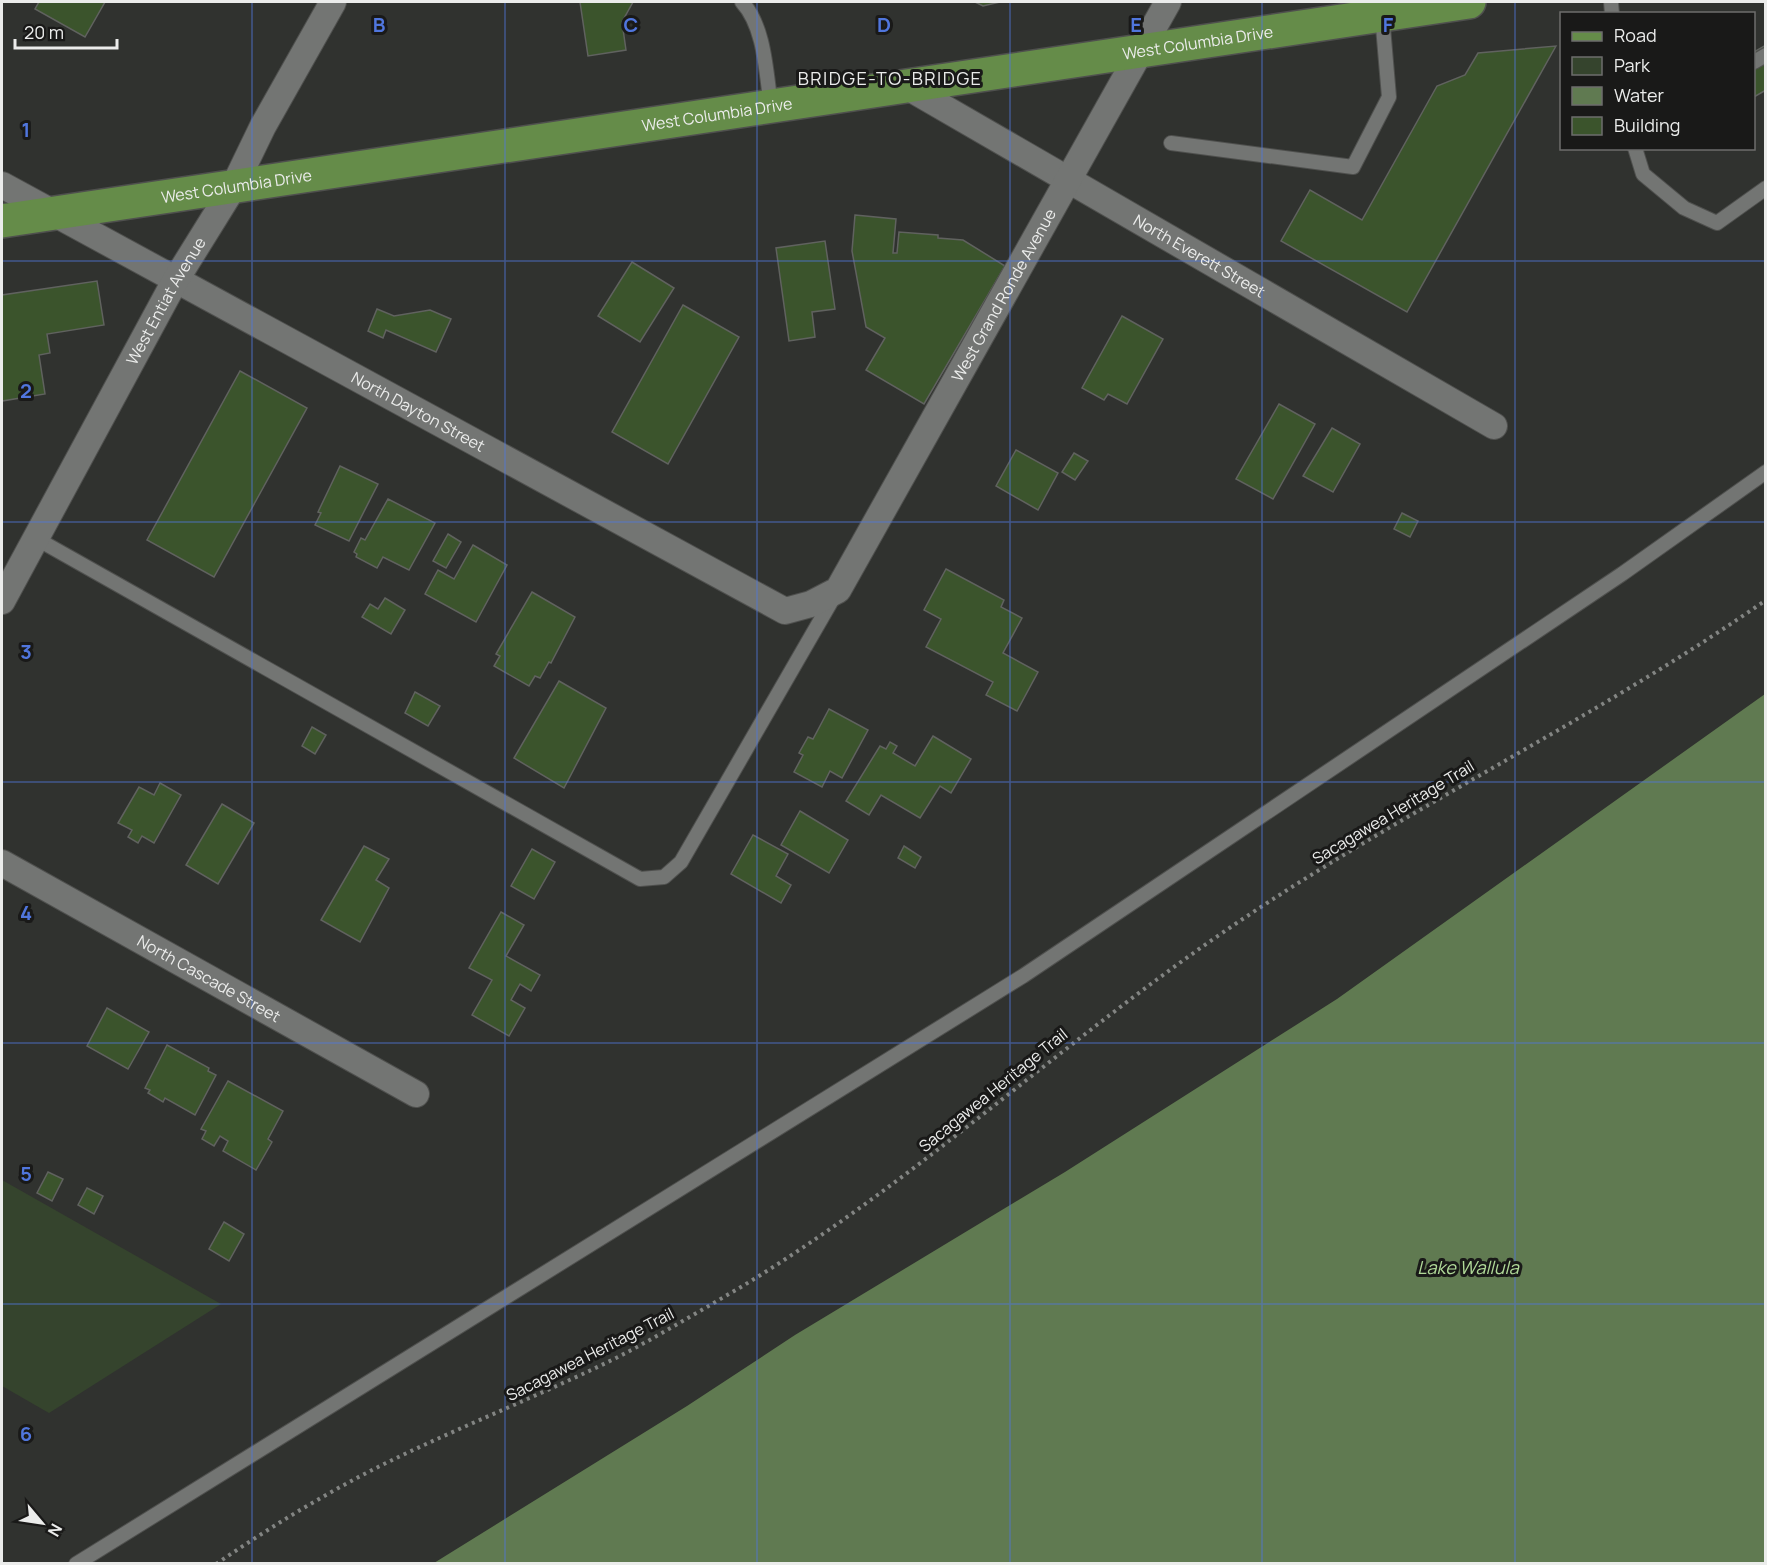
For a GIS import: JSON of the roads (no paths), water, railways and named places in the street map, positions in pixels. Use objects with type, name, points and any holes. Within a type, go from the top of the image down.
[{"type":"main road","name":"West Columbia Drive","points":[[2,221],[1469,2]]},
{"type":"street","name":"West Entiat Avenue","points":[[2,601],[175,281],[234,186],[263,126],[333,2]]},
{"type":"street","name":"West Grand Ronde Avenue","points":[[838,590],[1168,2]]},
{"type":"street","name":"North Everett Street","points":[[906,86],[1494,426]]},
{"type":"street","name":"North Dayton Street","points":[[2,184],[175,281],[785,611],[812,604],[838,590]]},
{"type":"street","name":"North Cascade Street","points":[[2,863],[416,1094]]},
{"type":"lane","points":[[742,2],[749,10],[762,49],[771,106]]},
{"type":"lane","points":[[1171,143],[1353,167],[1389,97],[1382,15]]},
{"type":"lane","points":[[1636,150],[1643,174],[1684,208],[1717,223],[1766,188]]},
{"type":"lane","points":[[76,1563],[1023,976],[1603,586],[1766,472]]},
{"type":"lane","points":[[37,539],[640,879],[664,877],[681,862],[838,590]]},
{"type":"water","name":"Lake Wallula","points":[[1765,694],[1765,1563],[434,1563],[687,1406],[795,1335],[1065,1172],[1337,999]]},
{"type":"district","name":"BRIDGE-TO-BRIDGE","points":[[890,78]]}]
